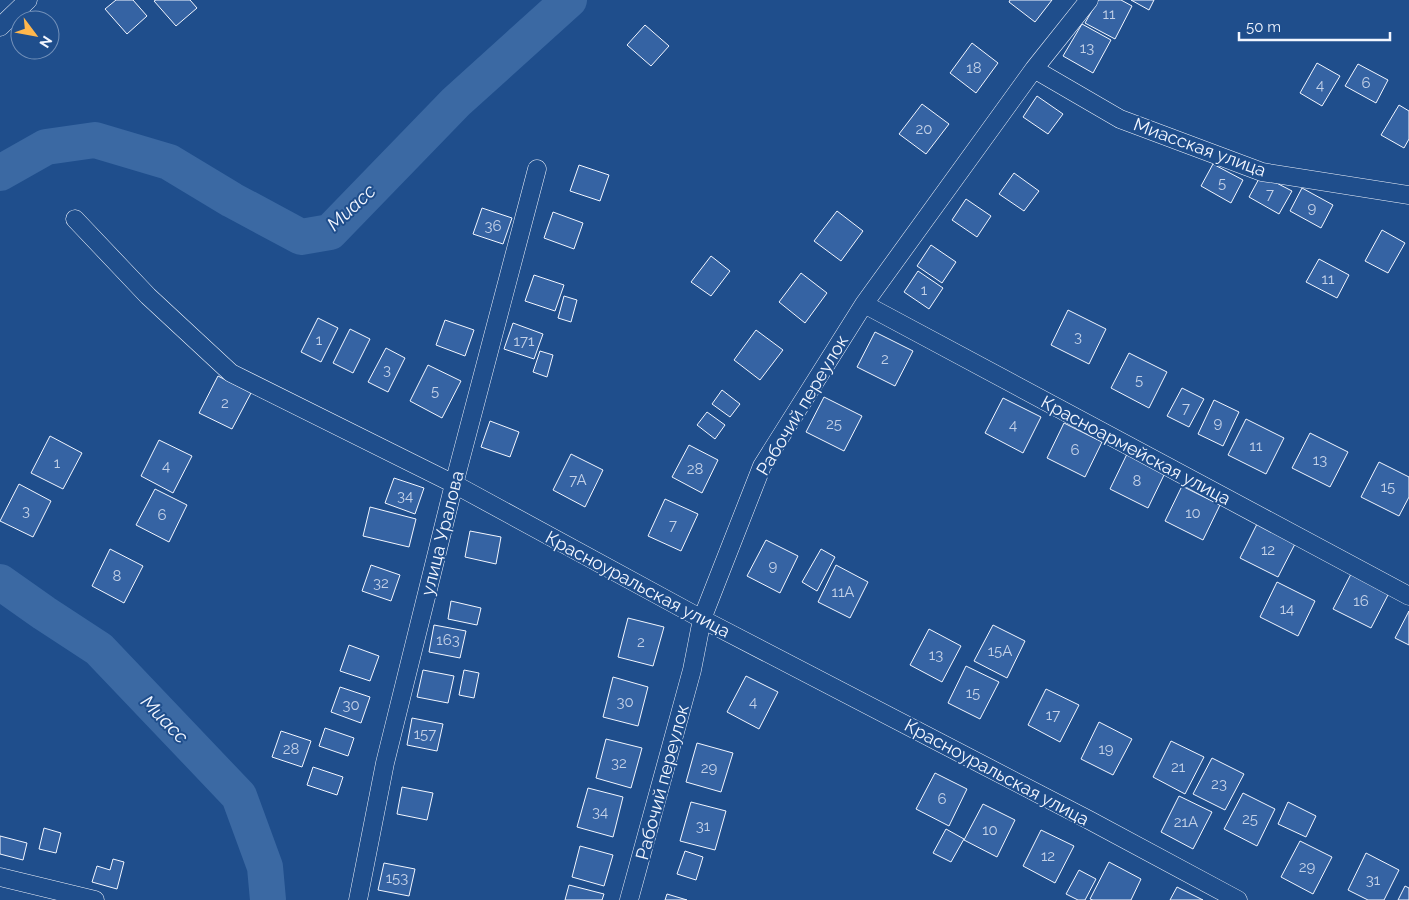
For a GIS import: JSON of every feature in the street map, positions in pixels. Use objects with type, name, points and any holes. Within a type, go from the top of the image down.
[{"type":"street","points":[[0,26],[28,0]]},
{"type":"street","name":"Рабочий переулок","points":[[629,900],[692,670],[702,619],[762,466],[864,304],[1034,69],[1089,0]]},
{"type":"street","name":"Миасская улица","points":[[1034,69],[1120,118],[1262,172],[1409,195]]},
{"type":"street","name":"улица Уралова","points":[[358,900],[385,763],[454,484],[537,169]]},
{"type":"street","name":"Красноуральская улица","points":[[75,219],[148,296],[231,373],[454,484],[702,619],[1089,820],[1238,900]]},
{"type":"street","name":"Красноармейская улица","points":[[864,304],[1409,596]]},
{"type":"street","points":[[0,877],[95,900]]},
{"type":"building","points":[[116,0],[133,0],[147,16],[127,34],[105,9]]},
{"type":"building","points":[[190,0],[197,8],[176,26],[154,1]]},
{"type":"building","points":[[1010,0],[1052,0],[1035,22],[1009,2]]},
{"type":"building","points":[[1098,0],[1121,0],[1132,6],[1115,39],[1085,23]]},
{"type":"building","points":[[1131,0],[1154,0],[1149,10]]},
{"type":"building","points":[[1082,24],[1111,40],[1093,73],[1063,56]]},
{"type":"building","points":[[645,25],[669,46],[651,66],[627,45]]},
{"type":"building","points":[[972,43],[998,63],[976,93],[950,73]]},
{"type":"building","points":[[1317,63],[1340,76],[1322,106],[1300,93]]},
{"type":"building","points":[[1358,64],[1388,80],[1376,103],[1345,86]]},
{"type":"building","points":[[1037,96],[1063,114],[1048,134],[1023,117]]},
{"type":"building","points":[[922,104],[949,124],[926,154],[899,134]]},
{"type":"building","points":[[1399,105],[1409,111],[1409,139],[1404,148],[1381,135]]},
{"type":"building","points":[[1213,164],[1243,180],[1231,203],[1201,186]]},
{"type":"building","points":[[579,165],[609,175],[600,201],[570,191]]},
{"type":"building","points":[[1014,173],[1039,191],[1024,211],[999,194]]},
{"type":"building","points":[[1261,175],[1292,191],[1279,214],[1249,197]]},
{"type":"building","points":[[1302,188],[1333,205],[1321,228],[1290,211]]},
{"type":"building","points":[[966,199],[991,216],[977,237],[952,220]]},
{"type":"building","points":[[482,208],[512,218],[503,244],[473,234]]},
{"type":"building","points":[[837,211],[863,231],[841,261],[814,241]]},
{"type":"building","points":[[553,212],[583,223],[574,249],[544,238]]},
{"type":"building","points":[[1382,230],[1405,243],[1388,273],[1365,261]]},
{"type":"building","points":[[931,245],[956,262],[942,283],[917,266]]},
{"type":"building","points":[[711,256],[730,271],[711,296],[691,282]]},
{"type":"building","points":[[1319,259],[1349,275],[1337,298],[1306,282]]},
{"type":"building","points":[[918,271],[943,288],[929,309],[904,292]]},
{"type":"building","points":[[801,273],[827,293],[805,323],[779,302]]},
{"type":"building","points":[[534,275],[564,285],[555,311],[525,301]]},
{"type":"building","points":[[564,296],[577,300],[571,322],[558,318]]},
{"type":"building","points":[[1068,310],[1106,329],[1089,364],[1051,345]]},
{"type":"building","points":[[318,318],[338,328],[321,362],[301,352]]},
{"type":"building","points":[[445,320],[474,330],[465,356],[436,345]]},
{"type":"building","points":[[513,323],[543,334],[534,359],[504,349]]},
{"type":"building","points":[[350,329],[370,339],[353,373],[333,363]]},
{"type":"building","points":[[756,330],[783,350],[760,380],[734,360]]},
{"type":"building","points":[[875,332],[913,351],[895,386],[857,367]]},
{"type":"building","points":[[386,348],[405,358],[388,392],[368,382]]},
{"type":"building","points":[[540,351],[553,355],[547,377],[533,372]]},
{"type":"building","points":[[1129,353],[1167,372],[1149,408],[1111,388]]},
{"type":"building","points":[[428,365],[461,381],[442,418],[410,401]]},
{"type":"building","points":[[218,376],[251,393],[232,429],[199,413]]},
{"type":"building","points":[[1182,388],[1204,399],[1189,427],[1167,416]]},
{"type":"building","points":[[722,390],[740,404],[730,417],[712,404]]},
{"type":"building","points":[[824,397],[862,416],[844,451],[806,432]]},
{"type":"building","points":[[1003,398],[1041,417],[1023,453],[985,433]]},
{"type":"building","points":[[1214,400],[1239,412],[1223,446],[1198,434]]},
{"type":"building","points":[[707,412],[725,425],[715,439],[697,425]]},
{"type":"building","points":[[1246,419],[1284,438],[1266,474],[1228,455]]},
{"type":"building","points":[[490,421],[519,432],[510,457],[481,447]]},
{"type":"building","points":[[1064,423],[1102,442],[1085,477],[1047,458]]},
{"type":"building","points":[[1310,433],[1348,452],[1330,487],[1292,468]]},
{"type":"building","points":[[50,436],[82,453],[63,489],[31,473]]},
{"type":"building","points":[[159,440],[192,456],[173,493],[141,476]]},
{"type":"building","points":[[689,445],[718,460],[702,493],[672,477]]},
{"type":"building","points":[[571,454],[603,470],[585,507],[553,490]]},
{"type":"building","points":[[1127,454],[1165,473],[1148,508],[1110,489]]},
{"type":"building","points":[[1379,462],[1409,477],[1409,497],[1399,516],[1361,497]]},
{"type":"building","points":[[394,478],[424,488],[415,514],[385,503]]},
{"type":"building","points":[[19,484],[51,501],[33,537],[0,521]]},
{"type":"building","points":[[1182,486],[1220,505],[1203,540],[1165,521]]},
{"type":"building","points":[[155,489],[187,505],[169,542],[136,525]]},
{"type":"building","points":[[665,499],[698,514],[681,551],[648,536]]},
{"type":"building","points":[[370,507],[416,519],[409,547],[363,536]]},
{"type":"building","points":[[1258,522],[1296,542],[1278,577],[1240,558]]},
{"type":"building","points":[[470,531],[501,537],[496,564],[465,557]]},
{"type":"building","points":[[766,540],[798,556],[780,593],[747,576]]},
{"type":"building","points":[[110,549],[143,566],[124,603],[92,586]]},
{"type":"building","points":[[821,549],[835,557],[817,591],[802,582]]},
{"type":"building","points":[[371,565],[400,575],[391,601],[362,591]]},
{"type":"building","points":[[836,565],[868,582],[850,618],[818,602]]},
{"type":"building","points":[[1351,574],[1389,593],[1371,628],[1333,609]]},
{"type":"building","points":[[1277,582],[1315,601],[1298,636],[1260,617]]},
{"type":"building","points":[[451,601],[481,608],[477,625],[448,619]]},
{"type":"building","points":[[1409,611],[1409,645],[1395,638]]},
{"type":"building","points":[[628,618],[664,627],[653,666],[618,657]]},
{"type":"building","points":[[434,625],[466,631],[460,658],[429,652]]},
{"type":"building","points":[[993,625],[1025,641],[1007,678],[974,661]]},
{"type":"building","points":[[929,629],[961,646],[942,682],[910,665]]},
{"type":"building","points":[[349,645],[379,656],[370,681],[340,671]]},
{"type":"building","points":[[966,666],[999,682],[980,719],[948,703]]},
{"type":"building","points":[[423,670],[454,676],[448,703],[417,697]]},
{"type":"building","points":[[464,670],[479,673],[474,698],[459,695]]},
{"type":"building","points":[[746,676],[778,692],[759,729],[727,712]]},
{"type":"building","points":[[613,677],[648,687],[638,726],[603,717]]},
{"type":"building","points":[[340,687],[370,697],[361,723],[331,712]]},
{"type":"building","points":[[1046,689],[1079,705],[1060,742],[1028,725]]},
{"type":"building","points":[[412,718],[443,724],[437,751],[407,745]]},
{"type":"building","points":[[1099,722],[1132,739],[1113,775],[1081,759]]},
{"type":"building","points":[[325,728],[354,738],[348,756],[319,746]]},
{"type":"building","points":[[281,731],[311,741],[302,767],[272,757]]},
{"type":"building","points":[[606,739],[642,748],[631,788],[596,778]]},
{"type":"building","points":[[1171,741],[1204,757],[1185,794],[1153,777]]},
{"type":"building","points":[[697,743],[733,753],[721,792],[686,782]]},
{"type":"building","points":[[1212,758],[1244,774],[1225,810],[1193,794]]},
{"type":"building","points":[[313,767],[343,777],[337,795],[307,785]]},
{"type":"building","points":[[935,773],[967,789],[949,826],[916,809]]},
{"type":"building","points":[[402,787],[433,793],[427,820],[397,814]]},
{"type":"building","points":[[588,788],[623,797],[613,837],[577,827]]},
{"type":"building","points":[[1243,793],[1275,809],[1257,846],[1224,829]]},
{"type":"building","points":[[1179,796],[1212,812],[1193,849],[1161,832]]},
{"type":"building","points":[[691,802],[726,811],[715,850],[680,841]]},
{"type":"building","points":[[1288,802],[1316,816],[1306,837],[1278,824]]},
{"type":"building","points":[[983,804],[1015,820],[997,857],[964,840]]},
{"type":"building","points":[[44,828],[61,833],[56,853],[39,849]]},
{"type":"building","points":[[946,829],[964,839],[951,862],[933,853]]},
{"type":"building","points":[[1041,830],[1074,846],[1055,883],[1023,866]]},
{"type":"building","points":[[0,836],[27,843],[23,860],[0,854]]},
{"type":"building","points":[[1300,841],[1332,857],[1313,894],[1281,877]]},
{"type":"building","points":[[580,846],[613,855],[604,886],[572,877]]},
{"type":"building","points":[[685,851],[703,857],[696,880],[677,874]]},
{"type":"building","points":[[1366,853],[1399,870],[1384,900],[1368,900],[1348,890]]},
{"type":"building","points":[[113,859],[124,862],[117,889],[92,882],[97,866],[110,870]]},
{"type":"building","points":[[1109,862],[1141,879],[1131,900],[1090,899]]},
{"type":"building","points":[[384,863],[415,869],[409,896],[378,890]]},
{"type":"building","points":[[1079,870],[1096,879],[1085,900],[1078,900],[1066,894]]},
{"type":"building","points":[[569,885],[604,894],[602,900],[565,900]]},
{"type":"building","points":[[1405,886],[1409,888],[1409,900],[1398,900]]},
{"type":"building","points":[[1177,887],[1203,900],[1170,900]]},
{"type":"building","points":[[667,894],[687,900],[665,900]]},
{"type":"waterway","name":"Миасс","points":[[0,173],[46,147],[95,140],[169,162],[232,200],[301,237],[330,232],[456,102],[569,0]]},
{"type":"waterway","name":"Миасс","points":[[0,582],[99,649],[239,796],[265,867],[268,900]]}]
